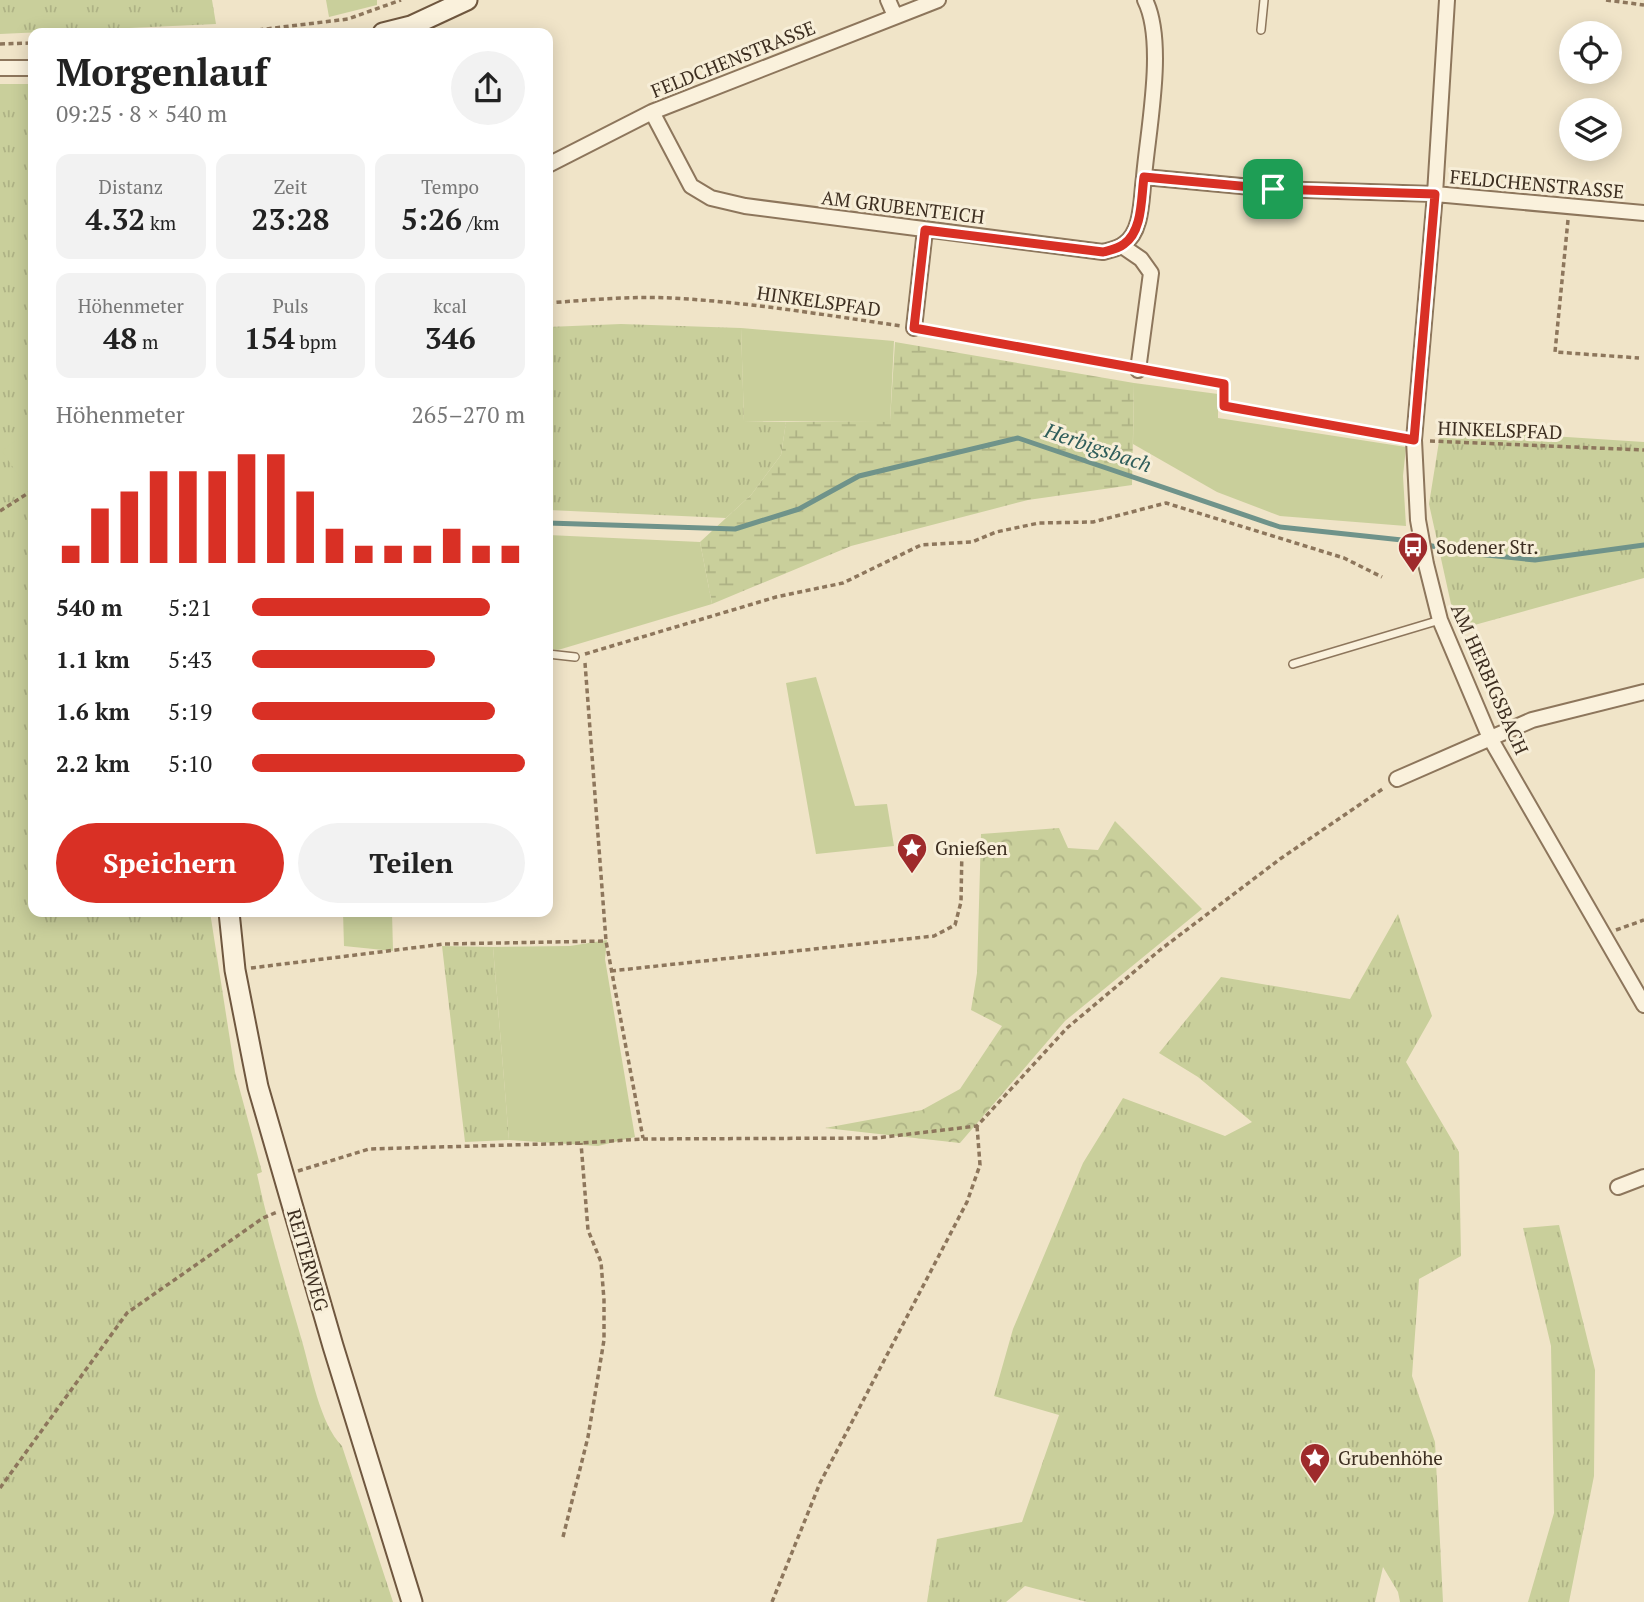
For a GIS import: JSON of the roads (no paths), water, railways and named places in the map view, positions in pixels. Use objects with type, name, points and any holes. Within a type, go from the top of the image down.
[{"type":"street","points":[[403,28],[467,0]]},
{"type":"street","points":[[888,0],[895,16]]},
{"type":"street","name":"FELDCHENSTRASSE","points":[[553,162],[652,111],[938,0]]},
{"type":"street","points":[[1138,370],[1151,273],[1141,259],[1122,246],[1132,237],[1138,223],[1144,177],[1156,45],[1151,12],[1145,0]]},
{"type":"street","name":"AM HERBIGSBACH","points":[[1447,0],[1435,194],[1414,440],[1418,520],[1426,564],[1440,620],[1490,738],[1644,1004]]},
{"type":"street","points":[[0,68],[28,68]]},
{"type":"street","name":"AM GRUBENTEICH","points":[[652,111],[691,186],[711,198],[746,206],[1092,252],[1103,252],[1122,246]]},
{"type":"street","name":"FELDCHENSTRASSE","points":[[1144,177],[1273,189],[1435,194],[1644,213]]},
{"type":"street","points":[[914,328],[925,230]]},
{"type":"street","points":[[1397,779],[1532,720],[1644,692]]},
{"type":"street","name":"REITERWEG","points":[[230,917],[235,970],[258,1087],[412,1602]]},
{"type":"street","points":[[1618,1187],[1644,1177]]},
{"type":"lane","points":[[1261,30],[1264,0]]},
{"type":"lane","points":[[1293,664],[1440,620]]},
{"type":"lane","points":[[553,655],[575,657]]},
{"type":"waterway","name":"Herbigsbach","points":[[553,523],[735,529],[799,509],[859,476],[1018,438],[1280,527],[1402,540],[1467,553],[1535,560],[1644,545]]},
{"type":"place","name":"Sodener Str.","points":[[1413,574]]},
{"type":"place","name":"Gnießen","points":[[912,875]]},
{"type":"place","name":"Grubenhöhe","points":[[1315,1485]]}]
